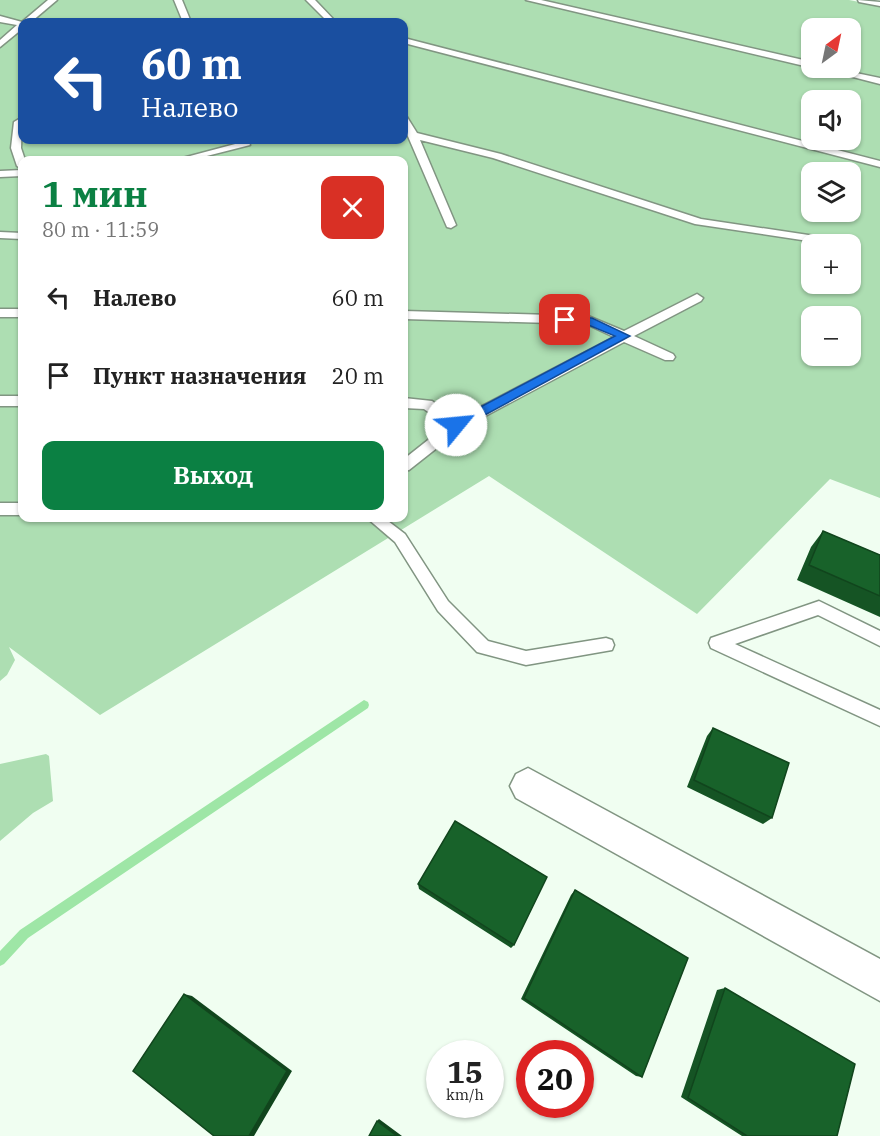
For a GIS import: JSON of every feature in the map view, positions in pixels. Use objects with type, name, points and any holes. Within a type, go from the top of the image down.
[{"type":"street","points":[[528,786],[880,981]]},
{"type":"lane","points":[[31,18],[53,0]]},
{"type":"lane","points":[[178,0],[185,18]]},
{"type":"lane","points":[[310,0],[328,18]]},
{"type":"lane","points":[[530,0],[801,62]]},
{"type":"lane","points":[[862,0],[880,4]]},
{"type":"lane","points":[[0,19],[18,23]]},
{"type":"lane","points":[[0,44],[18,29]]},
{"type":"lane","points":[[408,42],[880,164]]},
{"type":"lane","points":[[861,77],[880,81]]},
{"type":"lane","points":[[408,126],[452,225]]},
{"type":"lane","points":[[18,131],[16,148],[19,156]]},
{"type":"lane","points":[[413,135],[497,156],[699,222],[801,237]]},
{"type":"lane","points":[[197,156],[244,144]]},
{"type":"lane","points":[[0,174],[18,173]]},
{"type":"lane","points":[[0,235],[18,236]]},
{"type":"lane","points":[[408,463],[456,425],[697,298]]},
{"type":"lane","points":[[0,313],[18,313]]},
{"type":"lane","points":[[408,315],[588,321],[669,357]]},
{"type":"lane","points":[[0,401],[18,401]]},
{"type":"lane","points":[[408,404],[427,404],[456,425]]},
{"type":"lane","points":[[0,509],[18,509]]},
{"type":"lane","points":[[379,522],[400,538],[443,606],[483,647],[526,658],[606,645]]},
{"type":"lane","points":[[880,639],[819,608],[717,644],[880,718]]},
{"type":"green space","points":[[0,0],[849,0],[880,6],[880,498],[830,479],[697,614],[489,476],[100,715],[9,647],[15,660],[7,675],[0,681]]},
{"type":"green space","points":[[46,754],[49,756],[53,801],[33,813],[0,841],[0,764]]},
{"type":"building","points":[[823,531],[880,555],[880,596],[809,565]]},
{"type":"building","points":[[713,728],[789,763],[772,818],[694,780]]},
{"type":"building","points":[[455,821],[547,877],[514,945],[418,884]]},
{"type":"building","points":[[575,890],[688,958],[642,1077],[594,1045],[594,1040],[587,1040],[524,998]]},
{"type":"building","points":[[725,988],[855,1064],[837,1136],[747,1136],[688,1098]]},
{"type":"building","points":[[184,994],[287,1071],[249,1136],[214,1136],[133,1071]]},
{"type":"building","points":[[377,1121],[397,1136],[369,1136]]},
{"type":"waterway","points":[[0,960],[24,934],[364,705]]},
{"type":"route","points":[[456,425],[625,336],[588,321],[565,320]]}]
